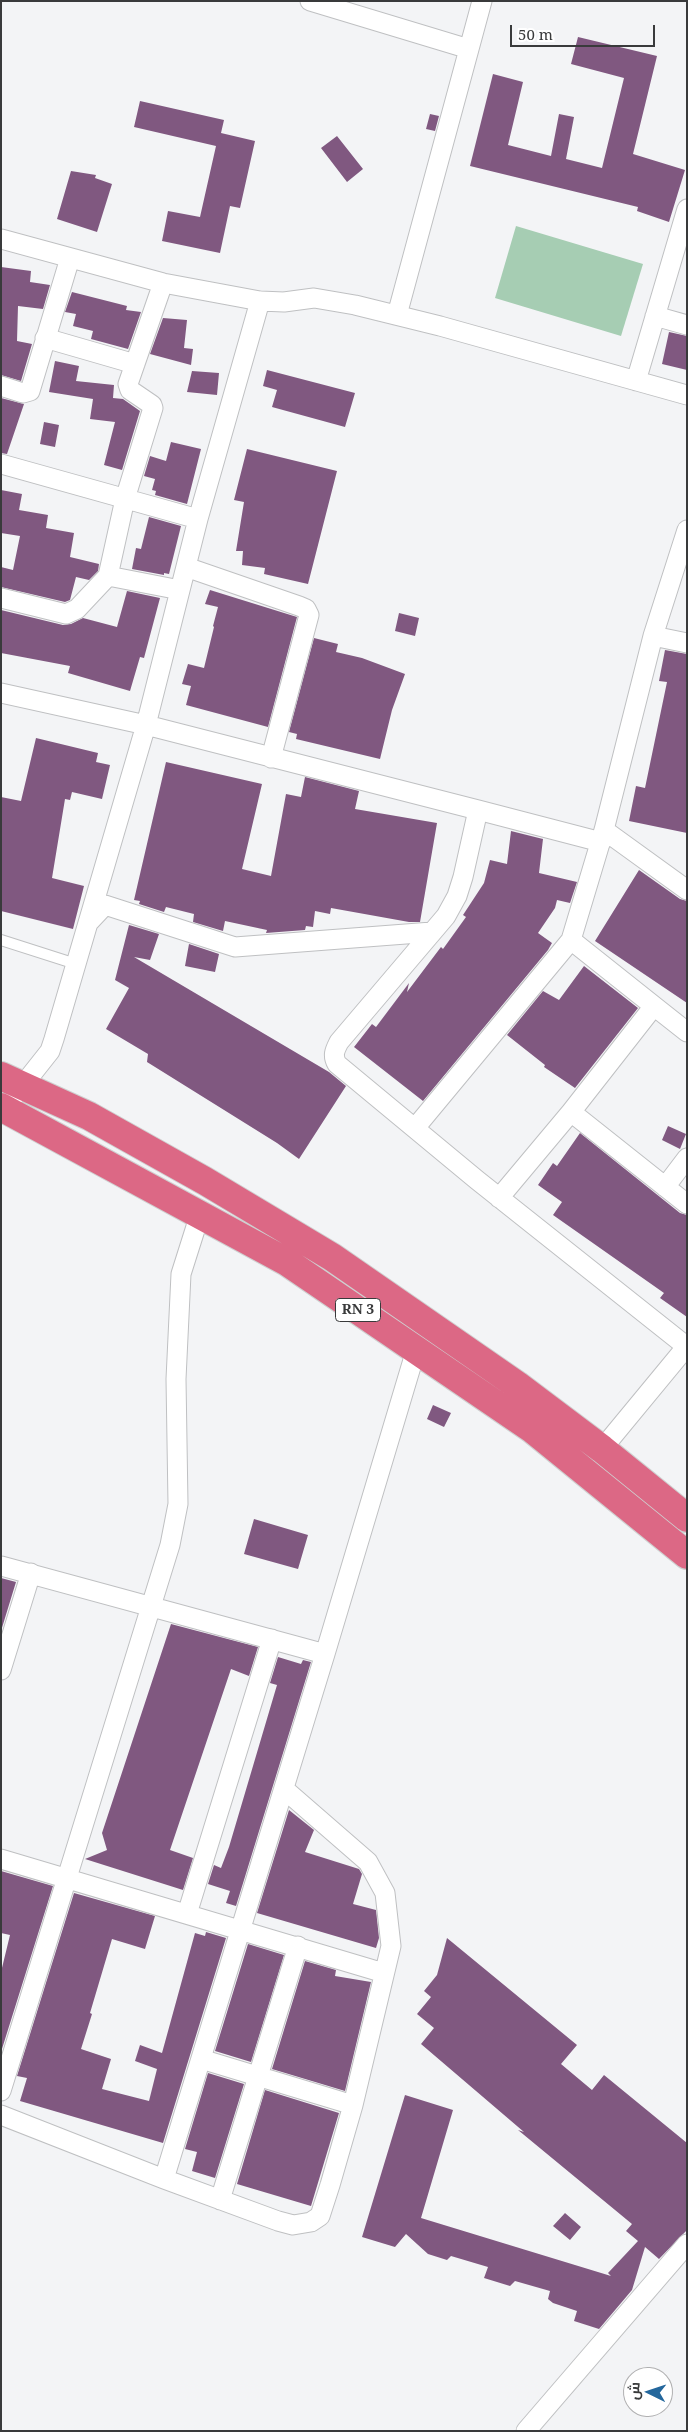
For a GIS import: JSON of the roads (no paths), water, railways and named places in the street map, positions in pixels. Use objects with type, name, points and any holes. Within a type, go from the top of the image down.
[{"type":"highway","name":"RN 3","points":[[13,1080],[88,1116],[205,1181],[332,1257],[517,1385],[602,1449],[687,1518]]},
{"type":"highway","name":"RN 3","points":[[2,1108],[287,1262],[532,1429],[687,1555]]},
{"type":"street","points":[[310,1],[468,49]]},
{"type":"street","points":[[397,315],[482,1]]},
{"type":"street","points":[[636,381],[687,209]]},
{"type":"street","points":[[1,239],[163,283],[260,301],[284,302],[314,298],[397,315],[687,395]]},
{"type":"street","points":[[1,386],[23,393],[30,391],[70,258]]},
{"type":"street","points":[[1,598],[66,614],[77,609],[108,576],[125,499],[153,408],[152,405],[128,387],[163,283]]},
{"type":"street","points":[[2,1108],[13,1080],[50,1051],[146,725],[198,519],[260,301]]},
{"type":"street","points":[[655,316],[687,325]]},
{"type":"street","points":[[46,338],[135,364]]},
{"type":"street","points":[[1,464],[198,519]]},
{"type":"street","points":[[415,1128],[571,940],[602,836],[654,636],[687,530]]},
{"type":"street","points":[[186,567],[306,609],[309,615],[272,758]]},
{"type":"street","points":[[108,576],[180,590]]},
{"type":"street","points":[[654,636],[687,643]]},
{"type":"street","points":[[1,693],[146,725],[478,810],[602,836],[687,890]]},
{"type":"street","points":[[478,810],[457,896],[446,916],[339,1042],[334,1053],[337,1064],[499,1198],[687,1346],[602,1449]]},
{"type":"street","points":[[88,923],[105,905],[235,947],[432,932]]},
{"type":"street","points":[[571,940],[687,1032]]},
{"type":"street","points":[[499,1198],[571,1112],[654,1006]]},
{"type":"street","points":[[571,1112],[687,1204]]},
{"type":"street","points":[[665,1187],[687,1158]]},
{"type":"street","points":[[1,2091],[170,1545],[178,1504],[176,1380],[181,1274],[200,1214]]},
{"type":"street","points":[[164,2180],[416,1350]]},
{"type":"street","points":[[1,1566],[325,1654]]},
{"type":"street","points":[[1,1670],[31,1573]]},
{"type":"street","points":[[187,1914],[272,1639]]},
{"type":"street","points":[[1,2115],[164,2180],[293,2226],[311,2222],[320,2216],[352,2105],[391,1946],[389,1918],[385,1893],[368,1862],[284,1789]]},
{"type":"street","points":[[1,1860],[384,1972]]},
{"type":"street","points":[[220,2200],[298,1946]]},
{"type":"street","points":[[201,2060],[352,2105]]},
{"type":"street","points":[[526,2431],[687,2244]]},
{"type":"lane","points":[[1,940],[76,964]]}]
